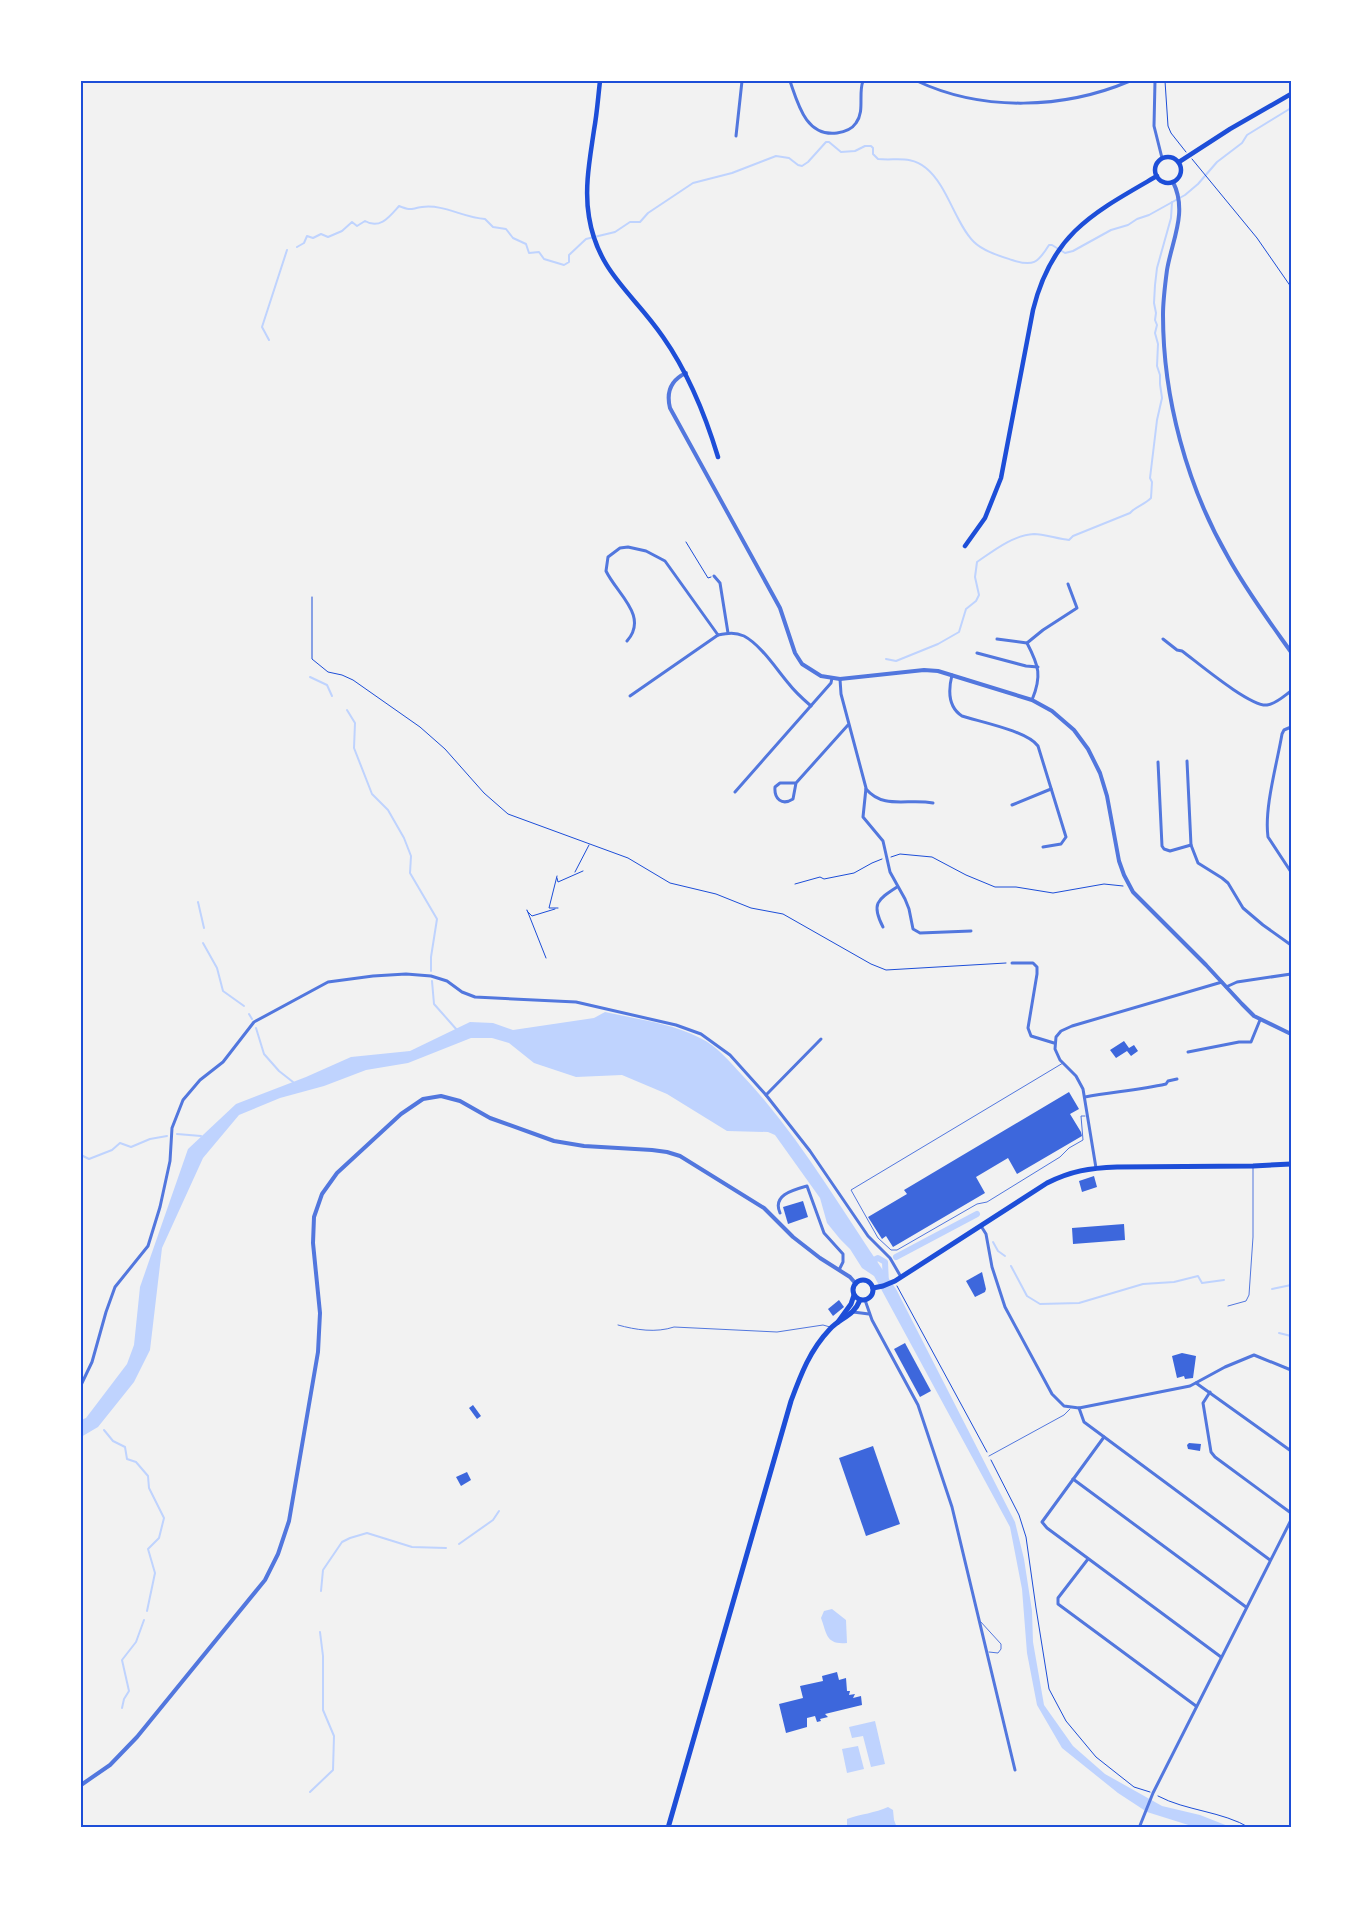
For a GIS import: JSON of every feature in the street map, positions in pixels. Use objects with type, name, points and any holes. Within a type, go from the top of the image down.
[{"type":"main road","points":[[600,81],[587,185],[590,223],[601,256],[611,274],[662,334],[686,373],[702,408],[718,457]]},
{"type":"main road","points":[[1179,162],[1230,129],[1291,94]]},
{"type":"main road","points":[[1172,157],[1179,162],[1181,174],[1173,182],[1162,181],[1157,176],[1156,166],[1162,158],[1172,157]]},
{"type":"main road","points":[[965,546],[985,518],[1001,478],[1036,297],[1044,274],[1060,247],[1086,220],[1157,176]]},
{"type":"main road","points":[[872,1288],[896,1284],[901,1277],[1047,1183],[1069,1173],[1096,1168],[1291,1164]]},
{"type":"main road","points":[[668,1828],[791,1401],[811,1352],[831,1327],[846,1318],[863,1300],[872,1294],[870,1283],[864,1280],[856,1284],[853,1288],[854,1295],[851,1304],[838,1322]]},
{"type":"main road","points":[[854,1295],[863,1300]]},
{"type":"street","points":[[736,136],[742,81]]},
{"type":"street","points":[[790,81],[801,113],[809,124],[817,130],[828,134],[848,130],[856,123],[860,115],[863,81]]},
{"type":"street","points":[[917,81],[950,94],[973,99],[1014,103],[1056,101],[1086,96],[1130,81]]},
{"type":"street","points":[[1155,81],[1154,126],[1162,158]]},
{"type":"street","points":[[1173,182],[1179,203],[1179,221],[1167,269],[1163,315],[1167,367],[1178,429],[1196,488],[1218,539],[1254,599],[1291,652]]},
{"type":"street","points":[[686,373],[677,378],[670,388],[668,397],[670,408],[780,608],[795,653],[802,664],[821,676],[840,679],[924,670],[952,674],[1032,700],[1057,715],[1074,730],[1095,761],[1107,796],[1119,861],[1129,886],[1143,904],[1242,1004],[1260,1020],[1291,1034]]},
{"type":"street","points":[[627,641],[636,626],[634,616],[606,571],[608,557],[620,548],[646,551],[665,561],[718,636]]},
{"type":"street","points":[[714,576],[720,583],[728,632]]},
{"type":"street","points":[[997,640],[1028,643],[1077,608],[1068,584]]},
{"type":"street","points":[[630,696],[718,636],[728,632],[747,637],[755,644],[790,686],[811,706]]},
{"type":"street","points":[[1163,639],[1229,687],[1256,703],[1262,705],[1272,704],[1291,692]]},
{"type":"street","points":[[1028,643],[1038,667],[1039,678],[1032,700]]},
{"type":"street","points":[[977,653],[1026,666],[1038,667]]},
{"type":"street","points":[[952,674],[950,699],[955,712],[962,716],[1024,735],[1033,740],[1038,746],[1066,837],[1061,844],[1043,847]]},
{"type":"street","points":[[735,792],[831,683],[832,678]]},
{"type":"street","points":[[840,679],[841,694],[866,788],[863,817],[883,841],[890,872],[910,909],[913,929],[920,933],[970,931]]},
{"type":"street","points":[[796,783],[780,783],[775,787],[777,798],[781,802],[788,802],[793,799],[796,783],[849,724]]},
{"type":"street","points":[[1291,727],[1284,730],[1282,734],[1269,808],[1268,837],[1291,872]]},
{"type":"street","points":[[1187,760],[1191,845],[1198,863],[1219,875],[1228,883],[1243,908],[1262,925],[1291,945]]},
{"type":"street","points":[[1158,762],[1162,846],[1164,849],[1170,850],[1191,845]]},
{"type":"street","points":[[866,788],[872,796],[888,802],[920,800],[933,802]]},
{"type":"street","points":[[1012,805],[1051,789]]},
{"type":"street","points":[[884,928],[877,915],[878,902],[881,897],[897,887]]},
{"type":"street","points":[[1012,963],[1034,963],[1037,974],[1028,1028],[1031,1036],[1054,1043]]},
{"type":"street","points":[[81,1385],[92,1362],[115,1287],[148,1246],[160,1207],[168,1170],[172,1128],[183,1100],[200,1080],[223,1062],[254,1022],[328,982],[373,976],[406,974],[431,976],[447,981],[462,992],[472,996],[489,999],[576,1002],[676,1026],[701,1034],[730,1055],[766,1095],[810,1151],[868,1236],[890,1258],[901,1277]]},
{"type":"street","points":[[1226,987],[1237,982],[1291,974]]},
{"type":"street","points":[[1096,1168],[1086,1097],[1080,1081],[1063,1063],[1055,1049],[1056,1036],[1061,1031],[1072,1026],[1222,982]]},
{"type":"street","points":[[1188,1052],[1238,1042],[1251,1042],[1260,1020]]},
{"type":"street","points":[[766,1095],[822,1039]]},
{"type":"street","points":[[1086,1097],[1123,1090],[1135,1091],[1166,1084],[1168,1081],[1177,1079]]},
{"type":"street","points":[[81,1785],[110,1765],[138,1738],[265,1580],[278,1554],[289,1521],[318,1352],[320,1313],[313,1230],[317,1206],[328,1184],[337,1173],[379,1133],[415,1104],[432,1097],[451,1098],[490,1118],[554,1141],[584,1146],[652,1150],[680,1156],[764,1208],[793,1237],[820,1258],[850,1277],[856,1284]]},
{"type":"street","points":[[780,1213],[777,1206],[778,1201],[790,1191],[807,1186],[824,1233],[842,1254],[843,1262],[839,1270]]},
{"type":"street","points":[[981,1226],[986,1234],[992,1267],[1005,1307],[1052,1394],[1064,1406],[1079,1408],[1190,1386],[1254,1354],[1291,1370]]},
{"type":"street","points":[[863,1300],[918,1405],[952,1507],[1016,1770]]},
{"type":"street","points":[[852,1312],[870,1314]]},
{"type":"street","points":[[1196,1383],[1291,1451]]},
{"type":"street","points":[[1210,1392],[1203,1403],[1211,1452],[1215,1458],[1291,1513]]},
{"type":"street","points":[[1079,1408],[1084,1422],[1270,1560]]},
{"type":"street","points":[[1104,1437],[1042,1522],[1047,1528],[1221,1657]]},
{"type":"street","points":[[1073,1479],[1246,1607]]},
{"type":"street","points":[[1139,1828],[1151,1792],[1291,1520]]},
{"type":"street","points":[[1088,1558],[1058,1598],[1058,1604],[1196,1706]]},
{"type":"lane","points":[[1063,1063],[851,1190],[878,1238],[891,1250],[897,1250],[977,1204],[987,1202],[1060,1157],[1069,1148],[1083,1140],[1081,1116],[1088,1115]]},
{"type":"lane","points":[[1228,1306],[1246,1301],[1249,1295],[1253,1237],[1253,1166]]},
{"type":"lane","points":[[618,1326],[638,1330],[674,1327],[777,1332],[823,1325],[831,1327]]},
{"type":"lane","points":[[989,1456],[1064,1415],[1071,1408]]},
{"type":"lane","points":[[979,1620],[1001,1644],[1001,1649],[998,1653],[991,1654],[987,1651]]},
{"type":"path","points":[[1165,81],[1168,126],[1178,141],[1257,238],[1291,287]]},
{"type":"path","points":[[686,542],[708,578],[714,576]]},
{"type":"path","points":[[312,597],[312,659],[328,672],[353,680],[420,727],[450,755],[484,793],[508,814],[628,858],[670,882],[716,894],[751,908],[783,914],[886,970],[1012,963]]},
{"type":"path","points":[[546,958],[526,910],[532,916],[558,908],[550,908],[557,876],[558,882],[583,871],[575,872],[590,844]]},
{"type":"path","points":[[795,884],[820,877],[824,879],[854,873],[872,862],[900,854],[932,857],[972,878],[995,887],[1016,888],[1053,894],[1104,884],[1129,886]]},
{"type":"path","points":[[896,1284],[1019,1515],[1026,1537],[1049,1689],[1066,1721],[1096,1757],[1134,1787],[1151,1792],[1170,1802],[1200,1809],[1250,1828]]},
{"type":"water","points":[[605,1012],[653,1022],[689,1033],[706,1041],[723,1055],[785,1126],[896,1289],[1015,1522],[1024,1559],[1032,1611],[1033,1642],[1044,1705],[1073,1746],[1105,1774],[1162,1806],[1200,1815],[1233,1828],[1198,1828],[1147,1812],[1118,1793],[1062,1748],[1037,1705],[1027,1653],[1022,1589],[1010,1527],[874,1276],[862,1268],[850,1249],[827,1223],[820,1198],[775,1135],[768,1132],[727,1131],[667,1094],[622,1075],[576,1077],[534,1063],[509,1043],[492,1038],[471,1038],[408,1063],[366,1070],[324,1086],[280,1098],[239,1115],[203,1158],[162,1248],[150,1350],[134,1382],[98,1427],[81,1437],[81,1420],[86,1418],[127,1364],[134,1345],[140,1287],[188,1149],[236,1104],[351,1057],[410,1051],[470,1022],[493,1023],[513,1030],[594,1018]]},
{"type":"water","points":[[832,1609],[846,1620],[847,1643],[835,1642],[826,1633],[821,1618],[824,1611]]},
{"type":"water","points":[[875,1721],[885,1764],[871,1767],[863,1736],[852,1738],[849,1727]]},
{"type":"water","points":[[858,1746],[864,1769],[847,1773],[842,1749]]},
{"type":"water","points":[[888,1807],[893,1810],[897,1828],[847,1828],[847,1819]]},
{"type":"building","points":[[1124,1041],[1129,1048],[1134,1045],[1138,1051],[1131,1056],[1127,1051],[1116,1058],[1110,1050]]},
{"type":"building","points":[[1069,1092],[1079,1109],[1070,1114],[1082,1136],[1017,1174],[1008,1158],[976,1177],[985,1193],[893,1247],[886,1236],[882,1239],[868,1217],[907,1194],[904,1190]]},
{"type":"building","points":[[1094,1176],[1097,1187],[1082,1192],[1079,1181]]},
{"type":"building","points":[[803,1201],[808,1217],[788,1224],[783,1207]]},
{"type":"building","points":[[1124,1224],[1125,1240],[1073,1244],[1072,1228]]},
{"type":"building","points":[[982,1272],[986,1289],[985,1292],[975,1297],[966,1281]]},
{"type":"building","points":[[839,1300],[844,1307],[833,1316],[828,1309]]},
{"type":"building","points":[[905,1343],[931,1391],[920,1397],[894,1349]]},
{"type":"building","points":[[1182,1353],[1196,1356],[1193,1378],[1185,1379],[1184,1376],[1177,1378],[1172,1356]]},
{"type":"building","points":[[473,1405],[481,1416],[477,1419],[469,1408]]},
{"type":"building","points":[[1189,1443],[1201,1444],[1200,1451],[1188,1449],[1187,1445]]},
{"type":"building","points":[[873,1446],[900,1524],[866,1536],[839,1458]]},
{"type":"building","points":[[467,1472],[471,1480],[461,1486],[456,1477]]},
{"type":"building","points":[[837,1672],[839,1680],[846,1678],[847,1691],[850,1691],[849,1695],[855,1694],[853,1698],[861,1696],[862,1705],[825,1714],[828,1717],[817,1722],[815,1716],[807,1718],[807,1727],[786,1733],[779,1704],[803,1698],[800,1686],[823,1681],[822,1676]]},
{"type":"waterway","points":[[297,247],[304,243],[307,236],[313,238],[321,234],[328,237],[342,231],[352,222],[357,226],[365,221],[375,224],[380,223],[388,218],[399,206],[406,209],[438,207],[485,219],[493,227],[506,229],[513,238],[526,244],[529,253],[539,252],[544,259],[564,265],[569,262],[569,255],[586,239],[615,232],[630,222],[640,222],[648,213],[693,183],[732,173],[776,156],[789,158],[802,166],[826,142],[829,142],[841,152],[855,151],[865,146],[871,146],[873,154],[878,159],[903,159],[920,164],[940,184],[967,234],[974,242],[997,255],[1019,262],[1030,263],[1038,260],[1049,245],[1065,253],[1073,251],[1111,230],[1128,225],[1185,195],[1198,184],[1217,162],[1242,143],[1247,135],[1291,108]]},
{"type":"waterway","points":[[886,659],[896,661],[938,644],[959,632],[966,609],[976,601],[979,595],[975,577],[977,562],[1004,544],[1018,537],[1034,534],[1069,540],[1073,536],[1130,513],[1151,498],[1152,482],[1150,478],[1157,420],[1162,398],[1160,375],[1157,366],[1158,344],[1155,333],[1157,325],[1154,303],[1155,285],[1157,268],[1171,218],[1172,202]]},
{"type":"waterway","points":[[269,340],[262,327],[287,250]]},
{"type":"waterway","points":[[310,677],[327,685],[332,696]]},
{"type":"waterway","points":[[347,710],[355,723],[354,748],[372,794],[388,810],[404,838],[411,856],[410,873],[437,919],[431,957],[431,971]]},
{"type":"waterway","points":[[198,902],[204,928]]},
{"type":"waterway","points":[[203,943],[217,968],[223,991],[244,1006]]},
{"type":"waterway","points":[[432,981],[434,1004],[457,1030]]},
{"type":"waterway","points":[[249,1014],[252,1019]]},
{"type":"waterway","points":[[256,1028],[264,1054],[279,1071],[293,1082]]},
{"type":"waterway","points":[[177,1134],[201,1136]]},
{"type":"waterway","points":[[81,1155],[89,1159],[112,1150],[120,1143],[131,1147],[150,1139],[167,1136]]},
{"type":"waterway","points":[[896,1257],[977,1214]]},
{"type":"waterway","points":[[993,1242],[998,1251],[1005,1256]]},
{"type":"waterway","points":[[870,1262],[878,1258],[885,1262],[886,1284]]},
{"type":"waterway","points":[[1011,1266],[1027,1296],[1040,1304],[1079,1303],[1143,1284],[1174,1282],[1198,1276],[1202,1283],[1224,1280]]},
{"type":"waterway","points":[[1272,1289],[1291,1285]]},
{"type":"waterway","points":[[1279,1333],[1291,1336]]},
{"type":"waterway","points":[[104,1430],[113,1441],[125,1447],[127,1459],[136,1462],[148,1476],[149,1488],[164,1518],[159,1538],[148,1549],[155,1573],[147,1611]]},
{"type":"waterway","points":[[459,1544],[493,1520],[499,1511]]},
{"type":"waterway","points":[[321,1591],[323,1570],[342,1542],[350,1538],[367,1533],[412,1547],[446,1548]]},
{"type":"waterway","points":[[122,1708],[124,1699],[129,1691],[122,1660],[136,1642],[144,1620]]},
{"type":"waterway","points":[[310,1792],[333,1770],[334,1736],[323,1710],[323,1656],[320,1632]]}]
